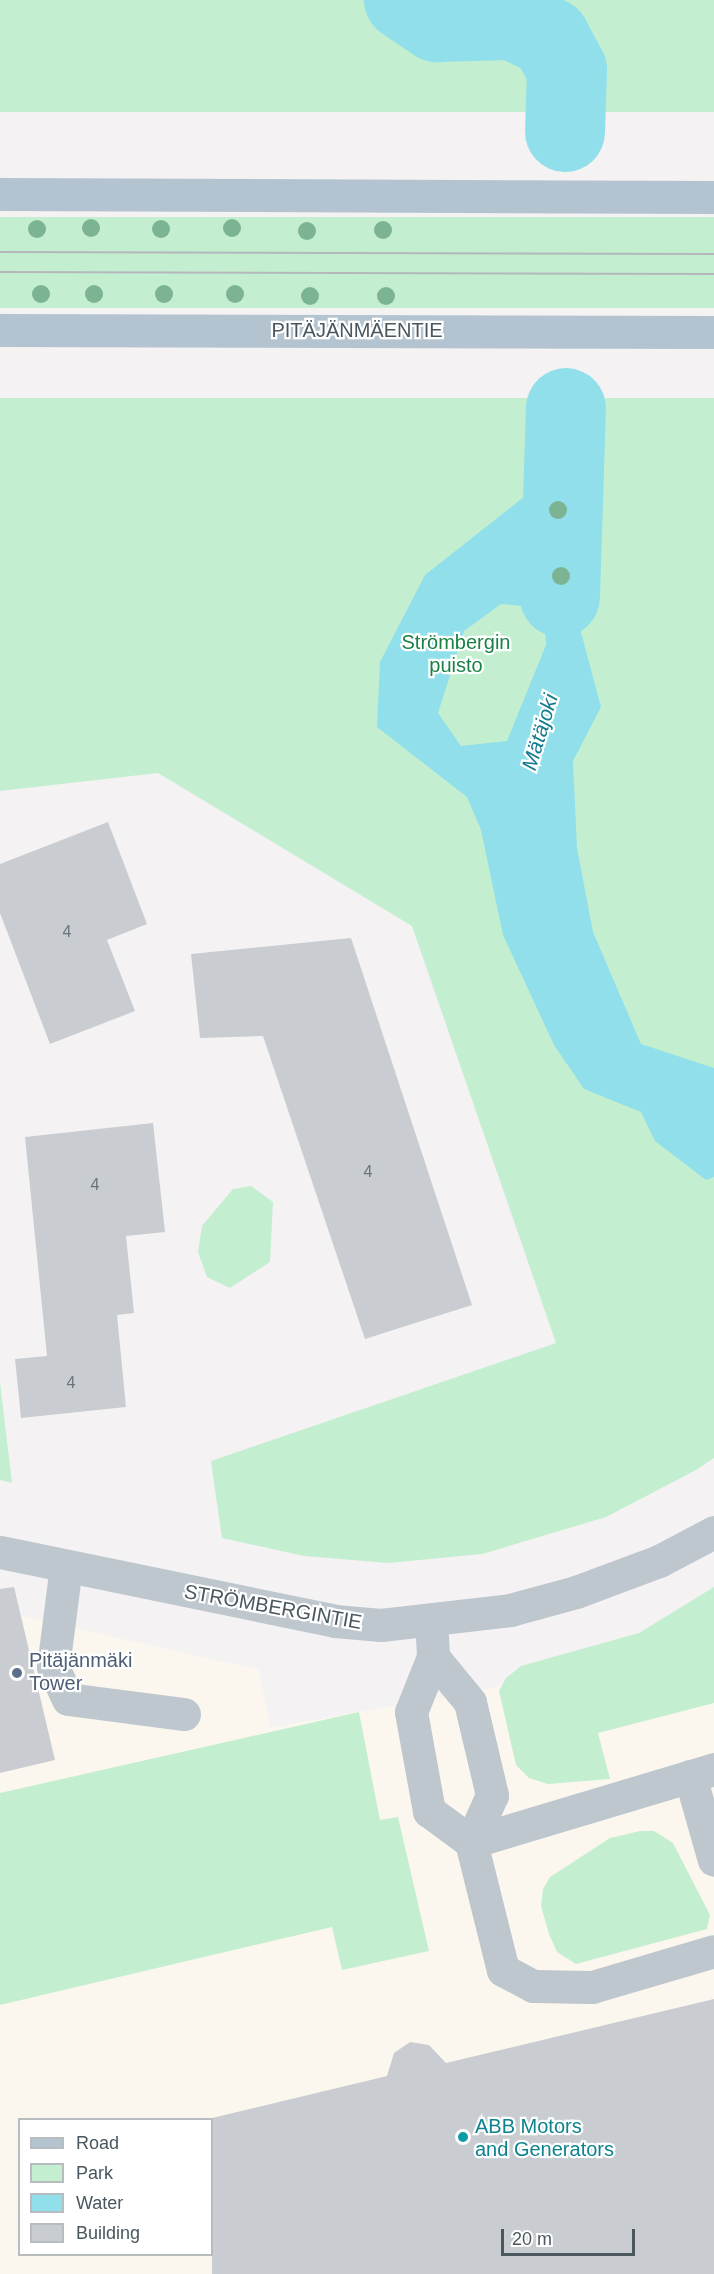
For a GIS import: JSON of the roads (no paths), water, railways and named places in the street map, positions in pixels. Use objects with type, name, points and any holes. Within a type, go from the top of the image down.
[{"type":"main road","points":[[0,194],[714,197]]},
{"type":"main road","name":"PITÄJÄNMÄENTIE","points":[[0,330],[714,332]]},
{"type":"street","name":"STRÖMBERGINTIE","points":[[0,1552],[335,1621],[431,1622],[576,1592],[659,1561],[714,1532]]},
{"type":"street","points":[[66,1566],[53,1667],[68,1699],[184,1714]]},
{"type":"street","points":[[431,1622],[433,1657],[411,1712],[429,1811],[471,1842]]},
{"type":"street","points":[[433,1657],[470,1702],[492,1795],[471,1842],[503,1970],[533,1986],[592,1987],[714,1952]]},
{"type":"street","points":[[471,1842],[702,1772],[714,1860]]},
{"type":"water","points":[[596,487],[574,606],[601,707],[573,761],[577,848],[593,932],[641,1044],[714,1068],[714,1177],[706,1180],[655,1141],[641,1112],[584,1089],[554,1045],[503,935],[481,830],[467,797],[377,727],[380,662],[425,575],[534,489]],"holes":[[[501,604],[544,608],[546,645],[507,741],[461,746],[438,713],[464,631]]]},
{"type":"waterway","name":"Mätäjoki","points":[[404,0],[437,22],[513,20],[550,38],[567,70],[565,132]]},
{"type":"waterway","name":"Mätäjoki","points":[[560,597],[566,408]]},
{"type":"tram line","points":[[0,252],[714,254]]},
{"type":"tram line","points":[[0,272],[714,274]]},
{"type":"place","name":"Pitäjänmäki Tower","points":[[17,1673]]},
{"type":"place","name":"ABB Motors and Generators","points":[[463,2137]]},
{"type":"park label","name":"Strömbergin puisto","points":[[456,654]]}]
